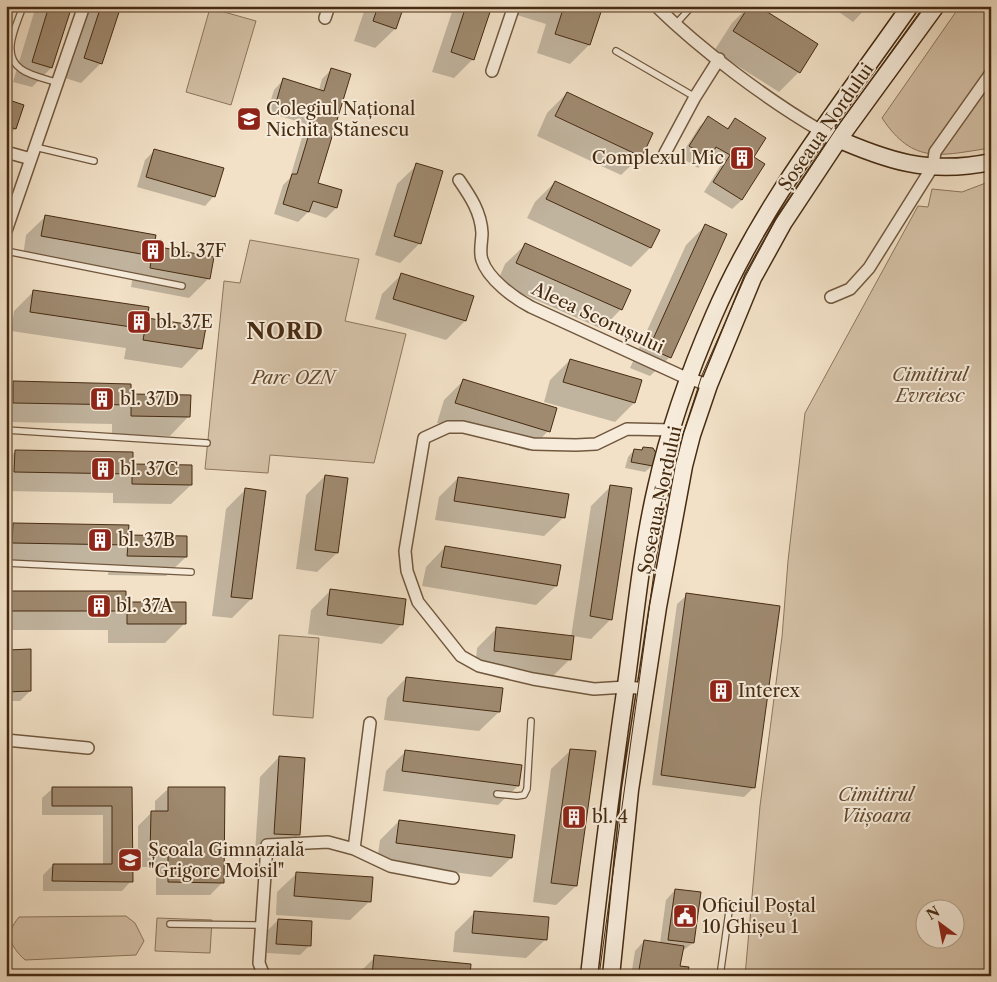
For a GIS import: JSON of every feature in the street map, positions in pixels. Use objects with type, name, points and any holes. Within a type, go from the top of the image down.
[{"type":"main road","name":"Șoseaua Nordului","points":[[611,976],[630,790],[647,689],[658,607],[684,466],[709,385],[753,278],[784,222],[839,139],[900,38],[910,6]]},
{"type":"main road","name":"Șoseaua Nordului","points":[[589,976],[601,864],[643,558],[656,490],[672,430],[689,379],[714,315],[748,246],[769,209],[821,131],[900,38],[936,6]]},
{"type":"main road","points":[[821,131],[890,161],[933,166],[991,162]]},
{"type":"street","points":[[6,231],[59,83],[84,6]]},
{"type":"street","points":[[492,71],[514,6]]},
{"type":"street","points":[[656,6],[675,25],[719,59],[803,121],[821,131]]},
{"type":"street","points":[[665,154],[695,97],[719,59]]},
{"type":"street","points":[[831,297],[850,289],[869,268],[933,166],[935,152],[991,73]]},
{"type":"street","points":[[6,152],[31,159]]},
{"type":"street","name":"Aleea Scorușului","points":[[459,180],[476,206],[482,230],[481,259],[494,278],[512,296],[531,308],[689,379],[709,385]]},
{"type":"street","points":[[647,689],[626,687],[594,689],[533,679],[479,666],[461,656],[418,602],[408,577],[405,551],[424,438],[448,427],[463,427],[533,444],[556,446],[596,444],[627,429],[672,430]]},
{"type":"street","points":[[354,850],[370,722]]},
{"type":"street","points":[[6,740],[88,748]]},
{"type":"street","points":[[264,976],[258,963],[267,845],[328,842],[354,850],[390,866],[453,878]]},
{"type":"lane","points":[[23,6],[10,48],[12,58],[21,69],[59,83]]},
{"type":"lane","points":[[675,25],[692,6]]},
{"type":"lane","points":[[616,51],[695,97]]},
{"type":"lane","points":[[36,147],[94,161]]},
{"type":"lane","points":[[6,251],[182,286]]},
{"type":"lane","points":[[6,430],[207,443]]},
{"type":"lane","points":[[6,563],[191,572]]},
{"type":"lane","points":[[497,794],[524,795],[527,788],[532,722]]},
{"type":"lane","points":[[720,976],[730,904]]},
{"type":"lane","points":[[170,924],[262,925]]},
{"type":"green space","points":[[960,6],[991,6],[991,148],[957,153],[930,154],[906,144],[882,118]]},
{"type":"green space","points":[[210,8],[256,21],[231,105],[186,92]]},
{"type":"green space","name":"Cimitirul Viișoara","points":[[991,181],[991,976],[745,976],[760,806],[782,637],[788,561],[805,413],[918,206],[928,207],[932,189],[962,192]]},
{"type":"green space","name":"Parc OZN","points":[[250,240],[359,259],[345,321],[406,334],[374,463],[270,455],[268,473],[205,469],[224,281],[240,283]]},
{"type":"green space","points":[[279,635],[319,638],[313,718],[273,715]]},
{"type":"green space","points":[[126,916],[135,923],[144,941],[136,955],[25,960],[12,944],[12,929],[19,917]]},
{"type":"green space","points":[[157,918],[212,920],[210,953],[155,951]]},
{"type":"building","points":[[49,6],[72,6],[52,68],[32,62]]},
{"type":"building","points":[[101,6],[121,6],[102,64],[84,58]]},
{"type":"building","points":[[378,6],[404,6],[396,29],[373,21]]},
{"type":"building","points":[[466,6],[492,6],[474,60],[451,52]]},
{"type":"building","points":[[564,6],[583,6],[601,12],[590,45],[555,34]]},
{"type":"building","points":[[749,6],[758,6],[818,44],[800,73],[733,31]]},
{"type":"building","points":[[331,68],[351,74],[318,183],[342,190],[337,208],[313,201],[309,212],[283,204],[292,174],[297,174],[315,114],[276,103],[283,78],[324,91]]},
{"type":"building","points":[[567,92],[653,133],[642,157],[555,116]]},
{"type":"building","points":[[6,99],[24,105],[16,129],[6,126]]},
{"type":"building","name":"Complexul Mic","points":[[708,116],[728,129],[735,118],[766,138],[754,157],[765,164],[742,200],[713,182],[730,155],[716,147],[709,159],[689,146]]},
{"type":"building","points":[[154,149],[224,168],[215,197],[146,177]]},
{"type":"building","points":[[416,163],[443,171],[421,244],[394,236]]},
{"type":"building","points":[[555,181],[660,230],[651,248],[546,199]]},
{"type":"building","name":"bl. 37F","points":[[45,215],[156,235],[154,246],[214,257],[210,279],[150,268],[152,256],[41,236]]},
{"type":"building","points":[[705,224],[727,234],[671,358],[649,348]]},
{"type":"building","points":[[525,243],[631,290],[622,310],[516,263]]},
{"type":"building","points":[[401,273],[474,296],[466,321],[393,299]]},
{"type":"building","name":"bl. 37E","points":[[33,290],[149,307],[147,318],[206,327],[202,349],[143,340],[145,329],[30,312]]},
{"type":"building","points":[[570,359],[642,380],[635,403],[563,382]]},
{"type":"building","points":[[463,379],[557,408],[550,432],[455,403]]},
{"type":"building","name":"bl. 37D","points":[[13,381],[131,384],[131,394],[191,395],[190,417],[131,416],[131,405],[13,403]]},
{"type":"building","points":[[643,447],[653,448],[656,453],[653,466],[631,462],[634,449],[642,450]]},
{"type":"building","name":"bl. 37C","points":[[15,450],[133,452],[133,464],[192,465],[192,485],[132,484],[132,474],[14,472]]},
{"type":"building","points":[[325,475],[348,478],[338,553],[315,550]]},
{"type":"building","points":[[458,477],[569,494],[565,518],[454,501]]},
{"type":"building","points":[[610,485],[632,488],[612,620],[590,616]]},
{"type":"building","points":[[245,488],[266,491],[252,599],[231,597]]},
{"type":"building","name":"bl. 37B","points":[[13,523],[129,525],[128,535],[187,536],[187,557],[127,556],[128,545],[12,543]]},
{"type":"building","points":[[445,546],[561,565],[557,586],[441,567]]},
{"type":"building","points":[[330,589],[406,599],[403,625],[327,615]]},
{"type":"building","name":"bl. 37A","points":[[11,591],[126,591],[126,602],[186,602],[186,624],[127,624],[127,611],[11,611]]},
{"type":"building","name":"Interex","points":[[686,593],[780,606],[755,788],[661,775]]},
{"type":"building","points":[[496,627],[574,636],[571,660],[494,651]]},
{"type":"building","points":[[31,649],[31,691],[6,692],[7,650]]},
{"type":"building","points":[[406,677],[503,688],[500,712],[403,701]]},
{"type":"building","name":"bl. 4","points":[[570,749],[596,751],[577,886],[551,883]]},
{"type":"building","points":[[405,750],[522,765],[519,786],[402,771]]},
{"type":"building","points":[[279,756],[305,758],[300,835],[274,834]]},
{"type":"building","points":[[52,787],[132,787],[133,882],[52,881],[53,864],[112,864],[112,806],[52,806]]},
{"type":"building","points":[[168,787],[225,787],[224,883],[168,882],[168,855],[150,855],[151,811],[168,811]]},
{"type":"building","points":[[399,820],[515,835],[512,858],[396,843]]},
{"type":"building","points":[[296,872],[373,877],[371,902],[294,896]]},
{"type":"building","name":"Oficiul Poștal 10 Ghișeu 1","points":[[675,889],[701,892],[694,943],[668,940]]},
{"type":"building","points":[[474,911],[549,917],[547,940],[472,933]]},
{"type":"building","points":[[278,919],[312,921],[311,946],[276,944]]},
{"type":"building","points":[[644,940],[684,946],[680,966],[689,967],[687,976],[638,976]]},
{"type":"building","points":[[374,955],[471,964],[470,976],[372,976]]},
{"type":"tram line","points":[[599,976],[655,565],[675,459],[702,375],[745,277],[775,221],[840,123],[924,6]]},
{"type":"place","name":"Colegiul Național Nichita Stănescu","points":[[249,119]]},
{"type":"place","name":"Complexul Mic","points":[[742,158]]},
{"type":"place","name":"bl. 37F","points":[[153,251]]},
{"type":"place","name":"bl. 37E","points":[[139,322]]},
{"type":"place","name":"bl. 37D","points":[[102,399]]},
{"type":"place","name":"bl. 37C","points":[[103,469]]},
{"type":"place","name":"bl. 37B","points":[[100,540]]},
{"type":"place","name":"bl. 37A","points":[[99,606]]},
{"type":"place","name":"Interex","points":[[721,691]]},
{"type":"place","name":"bl. 4","points":[[574,817]]},
{"type":"place","name":"Școala Gimnazială \"Grigore Moisil\"","points":[[130,860]]},
{"type":"place","name":"Oficiul Poștal 10 Ghișeu 1","points":[[685,916]]},
{"type":"district","name":"NORD","points":[[285,331]]},
{"type":"park label","name":"Cimitirul Evreiesc","points":[[930,385]]}]
